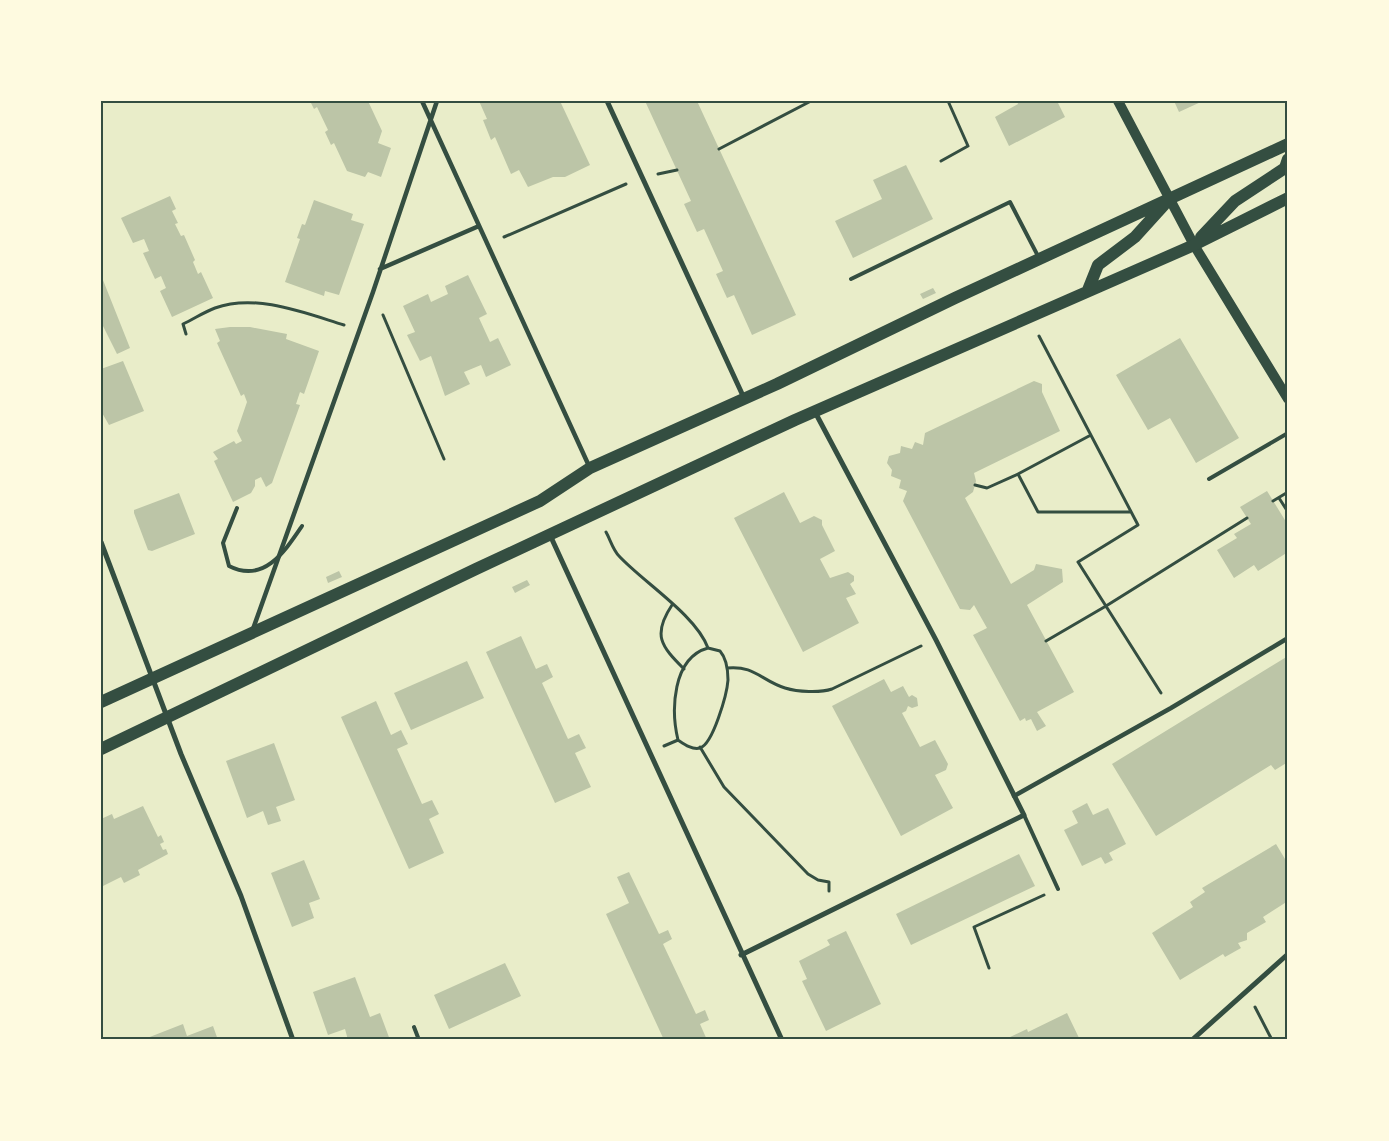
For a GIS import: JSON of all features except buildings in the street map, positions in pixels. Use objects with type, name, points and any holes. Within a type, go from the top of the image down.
[{"type":"main road","points":[[1118,101],[1194,244],[1288,399]]},
{"type":"main road","points":[[101,702],[540,501],[590,468],[1288,144]]},
{"type":"main road","points":[[1194,244],[1235,201],[1285,168],[1288,158]]},
{"type":"main road","points":[[101,749],[550,534],[814,411],[1194,244],[1288,198]]},
{"type":"main road","points":[[1088,290],[1098,265],[1135,237],[1169,200]]},
{"type":"street","points":[[422,101],[590,468]]},
{"type":"street","points":[[251,634],[373,292],[437,101]]},
{"type":"street","points":[[607,101],[640,178],[744,398]]},
{"type":"street","points":[[380,269],[479,226]]},
{"type":"street","points":[[741,954],[1024,815],[936,640],[814,411]]},
{"type":"street","points":[[550,534],[782,1040]]},
{"type":"street","points":[[101,542],[167,718],[241,896],[293,1040]]},
{"type":"street","points":[[1014,796],[1171,708],[1288,638]]},
{"type":"street","points":[[1192,1040],[1288,954]]},
{"type":"lane","points":[[851,280],[1010,202],[1040,260]]},
{"type":"lane","points":[[1209,479],[1288,433]]},
{"type":"lane","points":[[237,508],[223,543],[229,566],[238,571],[264,569],[275,563],[302,526]]},
{"type":"lane","points":[[1024,815],[1058,889]]},
{"type":"lane","points":[[414,1027],[420,1040]]},
{"type":"path","points":[[795,101],[798,108]]},
{"type":"path","points":[[719,149],[811,101]]},
{"type":"path","points":[[941,161],[968,146],[948,101]]},
{"type":"path","points":[[487,245],[640,178]]},
{"type":"path","points":[[373,292],[444,459]]},
{"type":"path","points":[[186,334],[184,324],[216,307],[246,303],[282,306],[359,330]]},
{"type":"path","points":[[1028,316],[1089,436],[1138,525],[1078,562],[1171,708]]},
{"type":"path","points":[[975,485],[987,488],[1018,474],[1089,436]]},
{"type":"path","points":[[1018,474],[1038,512],[1130,512]]},
{"type":"path","points":[[1273,501],[1288,492]]},
{"type":"path","points":[[1279,498],[1288,512]]},
{"type":"path","points":[[596,513],[617,554],[702,636],[708,648]]},
{"type":"path","points":[[1046,641],[1097,612],[1247,518]]},
{"type":"path","points":[[672,606],[662,620],[662,642],[671,656],[684,668]]},
{"type":"path","points":[[726,668],[739,666],[752,670],[786,688],[822,691],[832,689],[936,640]]},
{"type":"path","points":[[708,648],[720,651],[726,662],[726,668],[727,686],[711,738],[700,747],[690,747],[678,740],[676,732],[677,681],[693,657],[708,648]]},
{"type":"path","points":[[700,747],[724,787],[808,874],[818,880],[830,882],[828,911]]},
{"type":"path","points":[[989,968],[974,926],[1058,889]]},
{"type":"path","points":[[1246,992],[1272,1040]]}]
